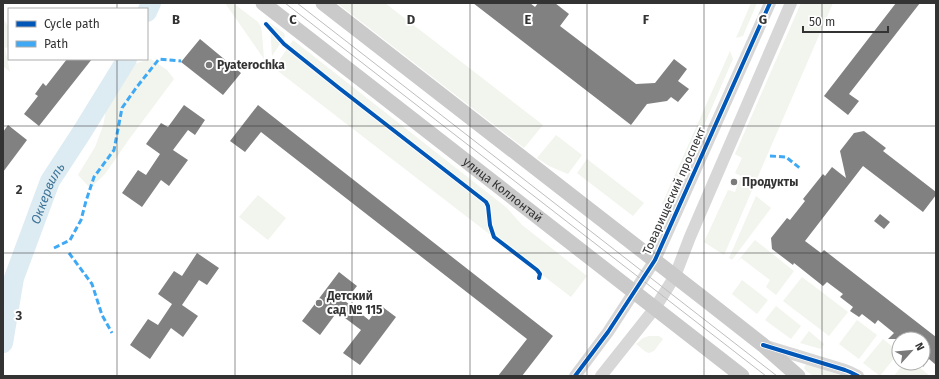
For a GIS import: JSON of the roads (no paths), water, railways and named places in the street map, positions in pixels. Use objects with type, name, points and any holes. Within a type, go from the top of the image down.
[{"type":"main road","name":"улица Коллонтай","points":[[263,3],[739,375]]},
{"type":"main road","points":[[322,3],[655,260],[763,345],[798,376]]},
{"type":"street","name":"Товарищеский проспект","points":[[575,376],[608,332],[655,260],[770,3]]},
{"type":"street","points":[[601,376],[655,308],[675,276],[690,237],[791,3]]},
{"type":"street","points":[[763,345],[845,370],[858,376]]},
{"type":"waterway","name":"Оккервиль","points":[[148,10],[151,3]]},
{"type":"waterway","name":"Оккервиль","points":[[3,343],[14,278],[50,181],[126,60]]},
{"type":"tram line","points":[[285,3],[766,376]]},
{"type":"tram line","points":[[297,3],[777,376]]},
{"type":"place","name":"Pyaterochka","points":[[209,65]]},
{"type":"place","name":"Продукты","points":[[734,182]]},
{"type":"place","name":"Детский сад № 115","points":[[319,303]]}]
